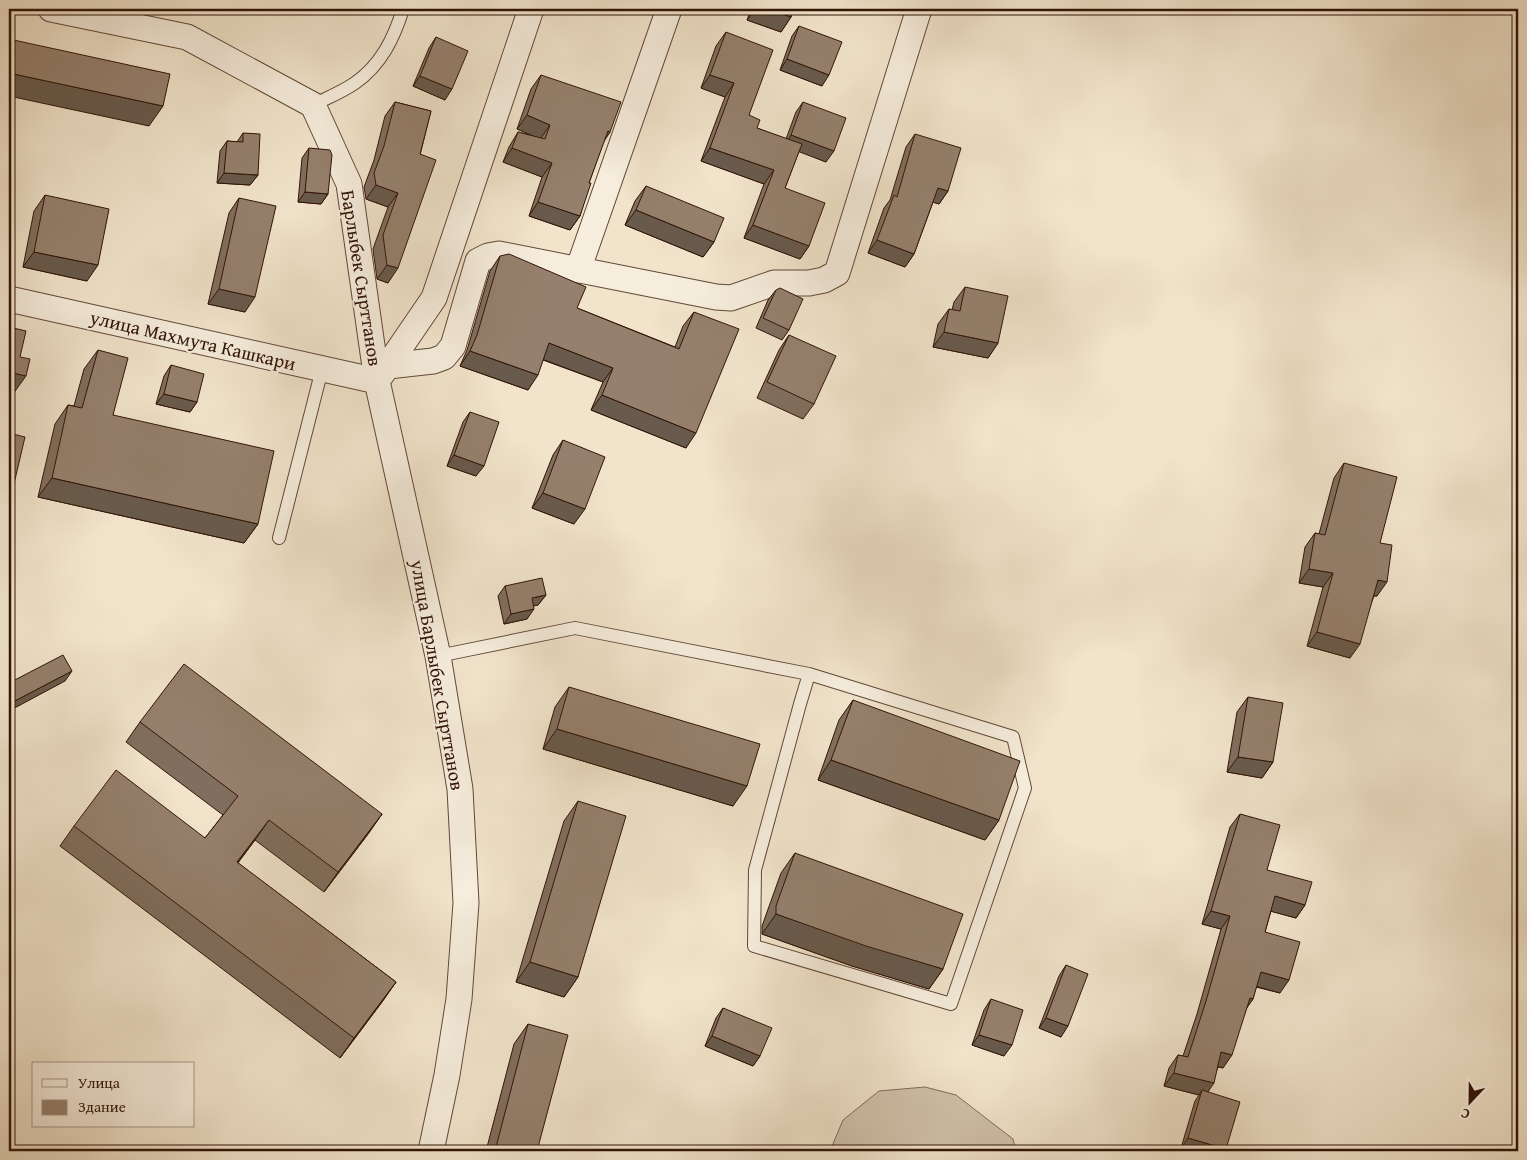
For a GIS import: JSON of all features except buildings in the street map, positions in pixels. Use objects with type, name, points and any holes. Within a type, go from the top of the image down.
[{"type":"street","points":[[51,9],[187,37],[313,106]]},
{"type":"street","points":[[382,373],[434,298],[531,9]]},
{"type":"street","points":[[669,9],[578,270],[716,297],[731,298],[774,283],[824,280],[837,273],[919,9]]},
{"type":"street","name":"Барлыбек Сырттанов","points":[[313,106],[349,184],[382,373]]},
{"type":"street","name":"улица Махмута Кашкари","points":[[9,299],[322,369],[382,373],[444,357],[453,346],[478,261],[488,256],[499,254],[578,270]]},
{"type":"street","name":"улица Барлыбек Сырттанов","points":[[382,373],[438,656],[460,789],[466,903],[459,1000],[448,1075],[431,1151]]},
{"type":"lane","points":[[313,106],[355,83],[380,61],[397,30],[404,9]]},
{"type":"lane","points":[[279,538],[322,369]]},
{"type":"lane","points":[[438,656],[575,628],[809,674],[1012,737],[1025,788],[951,1004],[754,946],[755,870],[809,674]]},
{"type":"shaded area","points":[[925,1087],[956,1095],[1013,1139],[1016,1151],[830,1151],[843,1120],[879,1091]]}]
